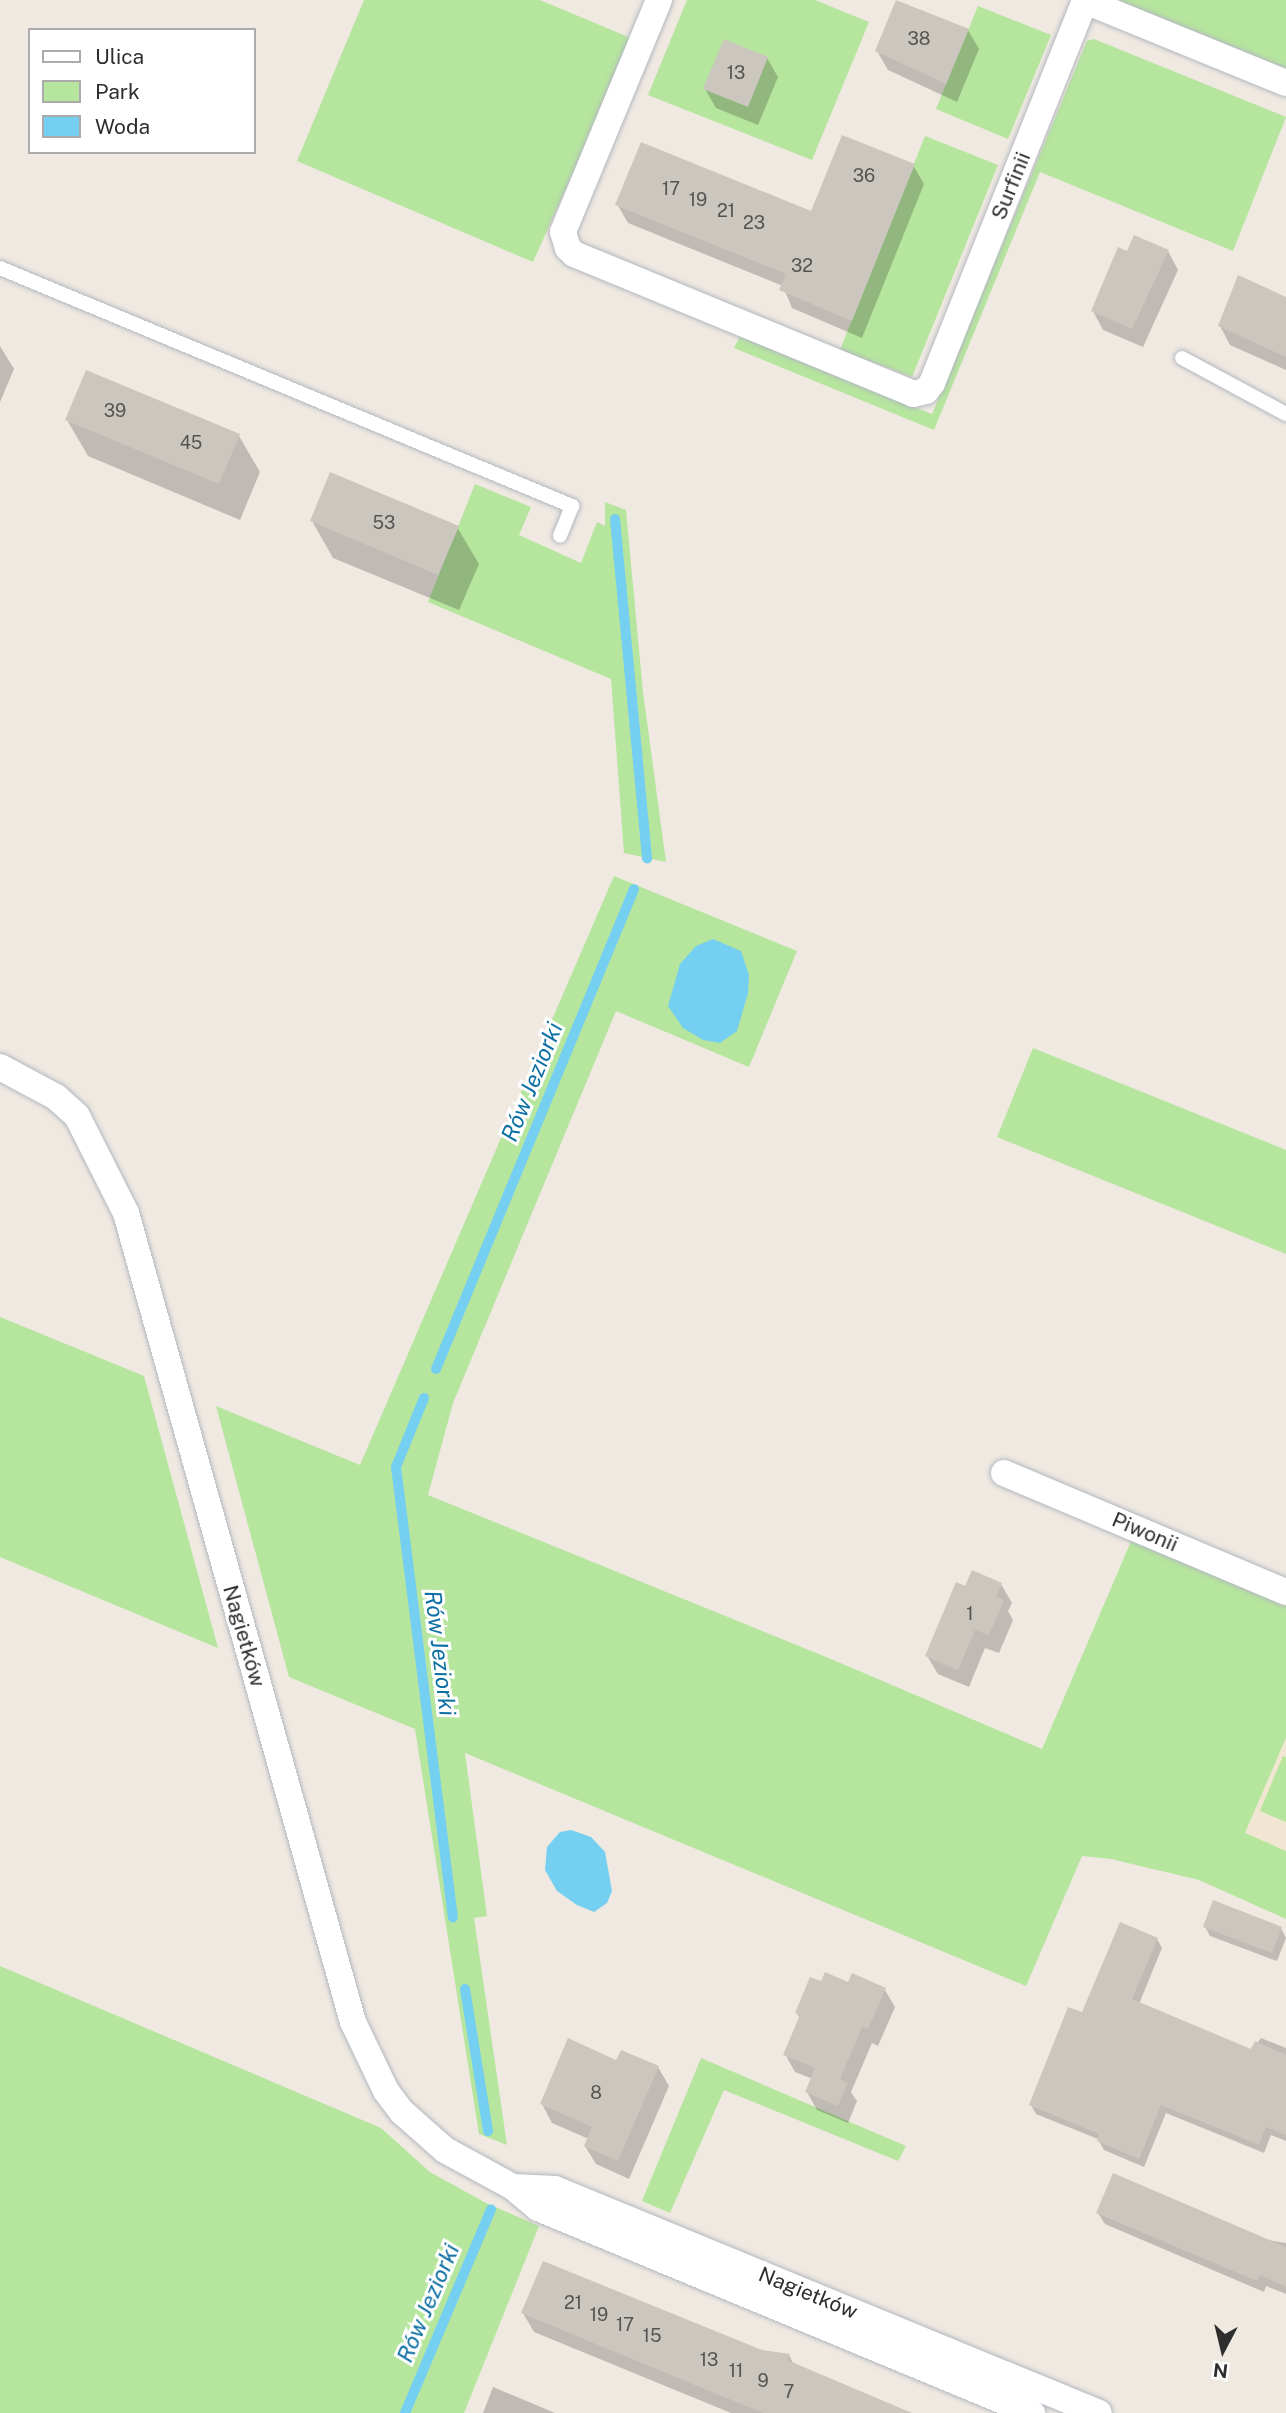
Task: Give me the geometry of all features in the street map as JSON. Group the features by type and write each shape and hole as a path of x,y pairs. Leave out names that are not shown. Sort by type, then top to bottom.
{"street":[{"name":"Surfinii","path":"659,0 563,232 564,240 574,254 913,394 926,391 932,383 1086,1 1286,83"},
{"name":"Nagietków","path":"0,1067 55,1097 77,1116 126,1213 349,2009 370,2063 386,2091 423,2132 475,2169 513,2187 546,2211 1032,2413"},
{"name":"Piwonii","path":"1004,1473 1286,1592"},
{"name":"Nagietków","path":"513,2187 555,2189 1099,2413"}],"lane":[{"path":"0,268 572,506 560,536"},
{"path":"1182,358 1286,414"}],"shaded area":[{"path":"1286,1738 1286,1851 1245,1834"}],"green space":[{"path":"364,0 540,0 633,39 533,262 297,161"},
{"path":"687,0 815,0 869,22 812,160 648,95"},
{"path":"1109,0 1286,0 1286,72"},
{"path":"978,6 1051,35 1008,139 936,109"},
{"path":"1094,39 1286,117 1233,251 1040,172 934,430 734,348 740,336 932,414 1087,41"},
{"path":"925,136 998,165 912,377 840,350"},
{"path":"475,484 531,507 519,535 581,563 597,522 605,526 605,502 626,510 643,692 666,862 624,853 611,679 428,602"},
{"path":"614,876 797,951 749,1067 616,1011 453,1403 428,1495 831,1659 1042,1749 1132,1539 1286,1605 1286,1738 1245,1833 1286,1851 1286,1919 1199,1880 1111,1859 1082,1856 1026,1986 465,1753 487,1916 474,1918 507,2145 479,2134 415,1729 289,1677 216,1406 360,1465"},
{"path":"1033,1048 1286,1150 1286,1254 997,1137"},
{"path":"0,1317 144,1376 218,1648 0,1557"},
{"path":"1283,1756 1286,1757 1286,1822 1260,1811"},
{"path":"0,1966 381,2128 430,2172 486,2203 539,2226 464,2413 0,2413"},
{"path":"701,2058 906,2146 898,2161 724,2090 670,2213 642,2201"}],"water":[{"path":"713,939 741,951 749,975 748,993 737,1031 720,1043 703,1040 683,1028 668,1006 680,964 696,946"},
{"path":"571,1830 591,1837 605,1852 612,1891 607,1903 594,1912 577,1905 557,1891 545,1870 547,1847 560,1832"}],"building":[{"path":"896,0 969,29 946,84 875,51"},
{"path":"724,39 768,57 748,107 703,89"},
{"path":"842,135 915,164 852,321 779,290 786,274 615,205 641,142 811,211"},
{"path":"1134,235 1169,250 1132,329 1091,311 1118,247 1127,251"},
{"path":"1238,275 1286,297 1286,357 1218,326"},
{"path":"86,370 240,434 219,484 65,420"},
{"path":"330,472 459,526 438,575 310,521"},
{"path":"972,1570 1002,1583 996,1597 1004,1600 989,1635 975,1630 958,1670 925,1656 956,1582 965,1586"},
{"path":"1213,1900 1282,1927 1272,1953 1203,1927"},
{"path":"1120,1922 1158,1938 1132,1999 1251,2049 1255,2041 1286,2055 1286,2135 1266,2127 1259,2145 1161,2105 1139,2159 1097,2141 1099,2134 1029,2105 1068,2007 1082,2012"},
{"path":"825,1972 848,1982 852,1973 886,1988 868,2029 862,2027 840,2079 848,2083 838,2106 805,2092 815,2068 783,2055 800,2015 795,2013 810,1977 821,1981"},
{"path":"568,2038 616,2060 621,2050 659,2066 618,2161 584,2146 592,2127 540,2104"},
{"path":"1113,2173 1286,2247 1286,2287 1260,2275 1257,2281 1096,2213"},
{"path":"543,2261 762,2350 790,2354 787,2360 912,2413 764,2413 719,2395 521,2313"}],"waterway":[{"name":"Rów Jeziorki","path":"615,519 647,858"},
{"name":"Rów Jeziorki","path":"436,1369 634,889"},
{"name":"Rów Jeziorki","path":"424,1398 396,1467 453,1917"},
{"name":"Rów Jeziorki","path":"465,1989 488,2131"},
{"name":"Rów Jeziorki","path":"405,2413 491,2209"}]}
